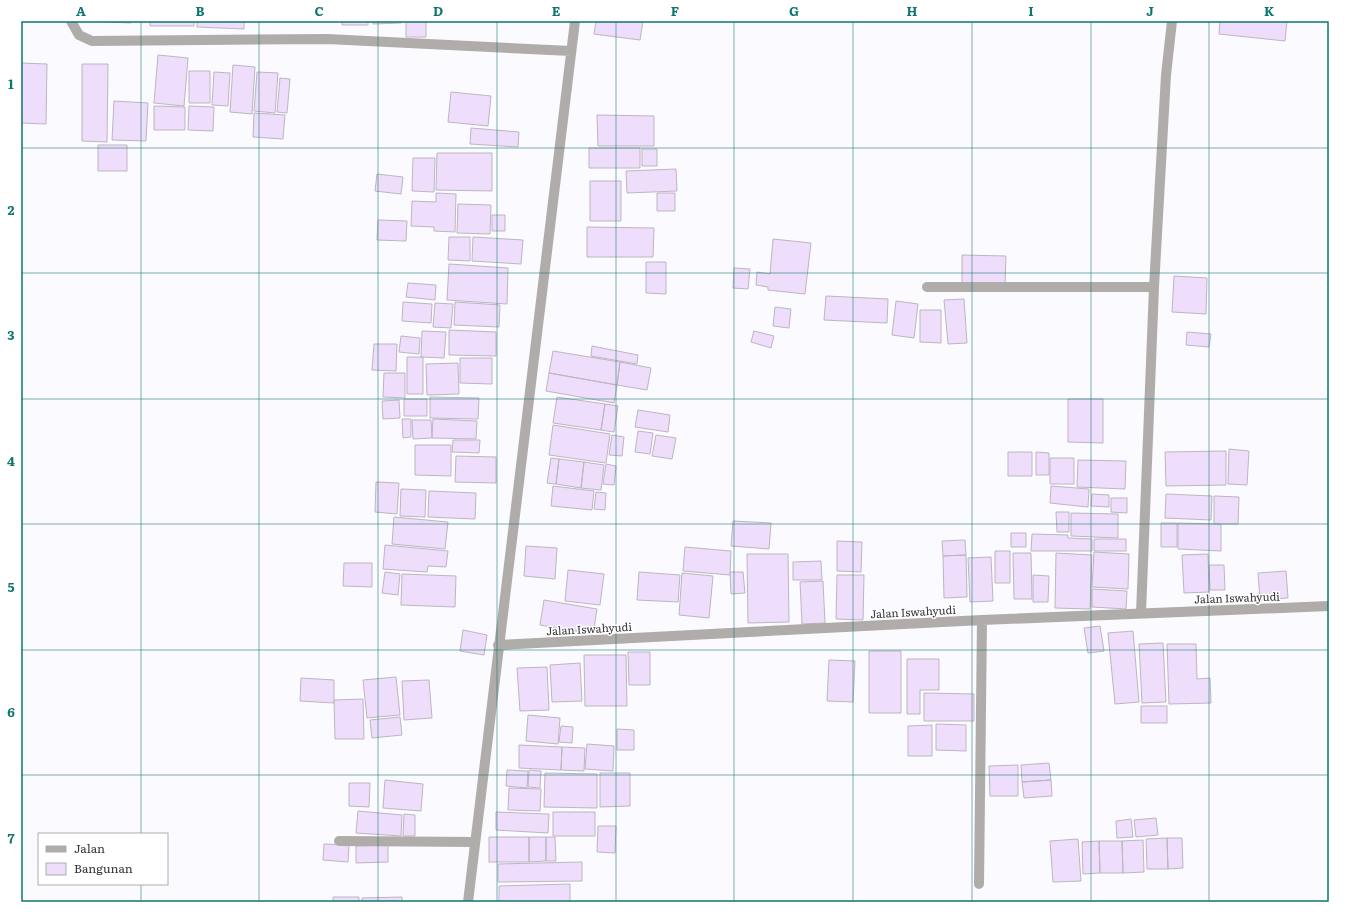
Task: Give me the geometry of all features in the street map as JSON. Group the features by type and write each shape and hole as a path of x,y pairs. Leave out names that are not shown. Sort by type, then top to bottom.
{"street":[{"path":"71,21 79,35 92,41 327,39 571,51"},
{"path":"468,902 498,645 575,21"},
{"path":"1141,613 1154,287 1166,74 1172,21"},
{"path":"927,287 1154,287"},
{"name":"Jalan Iswahyudi","path":"498,645 982,620 1329,606"},
{"path":"979,884 982,620"},
{"path":"339,841 475,842"}],"building":[{"path":"83,21 131,21 131,23"},
{"path":"150,21 194,21 194,26 150,26"},
{"path":"197,21 244,21 244,29 197,27"},
{"path":"342,21 368,21 368,25 342,25"},
{"path":"373,21 401,21 401,23 373,24"},
{"path":"406,21 426,21 426,37 406,37"},
{"path":"596,21 643,21 640,40 594,34"},
{"path":"1220,21 1287,21 1285,41 1219,34"},
{"path":"158,55 188,58 184,106 154,103"},
{"path":"21,63 47,64 46,124 21,123"},
{"path":"82,64 108,64 107,142 82,141"},
{"path":"233,65 255,67 252,114 230,112"},
{"path":"189,71 210,71 210,103 189,103"},
{"path":"214,72 230,73 228,106 212,105"},
{"path":"257,72 278,73 275,113 254,111"},
{"path":"280,78 290,79 287,113 277,112"},
{"path":"451,92 491,96 488,126 448,122"},
{"path":"114,101 148,103 146,141 112,140"},
{"path":"154,106 185,107 185,130 154,130"},
{"path":"189,106 214,107 213,131 188,130"},
{"path":"254,113 285,115 283,139 253,137"},
{"path":"597,115 654,116 654,146 598,146"},
{"path":"471,128 519,132 518,147 470,144"},
{"path":"98,145 127,145 127,171 98,171"},
{"path":"589,148 640,148 640,168 589,168"},
{"path":"642,149 657,149 657,166 642,166"},
{"path":"437,153 492,153 492,191 436,190"},
{"path":"413,158 435,158 434,192 412,191"},
{"path":"676,169 677,191 627,193 626,171"},
{"path":"377,174 403,177 401,194 375,191"},
{"path":"590,181 621,181 621,221 590,221"},
{"path":"436,193 456,194 455,232 434,231 434,227 411,226 412,201 436,202"},
{"path":"657,193 675,193 675,211 657,211"},
{"path":"458,204 491,205 490,234 457,233"},
{"path":"492,215 505,215 505,231 492,231"},
{"path":"378,220 407,221 406,241 377,240"},
{"path":"587,227 654,228 653,257 587,257"},
{"path":"449,237 470,237 470,261 448,260"},
{"path":"473,237 523,240 521,264 472,261"},
{"path":"773,239 811,243 805,294 768,290 768,287 756,285 757,272 770,274"},
{"path":"962,255 1006,256 1005,285 962,284"},
{"path":"646,262 666,262 666,294 646,293"},
{"path":"449,264 508,268 507,304 447,300"},
{"path":"734,268 750,269 748,289 733,288"},
{"path":"1174,276 1207,278 1206,314 1172,312"},
{"path":"408,283 436,285 435,300 406,297"},
{"path":"826,296 888,299 887,323 824,320"},
{"path":"964,299 967,343 948,344 944,300"},
{"path":"896,301 918,304 914,338 892,335"},
{"path":"403,302 432,304 431,323 402,321"},
{"path":"455,302 500,305 499,327 454,325"},
{"path":"435,303 453,304 451,328 433,327"},
{"path":"775,307 791,309 789,328 773,326"},
{"path":"920,310 941,310 941,343 920,342"},
{"path":"449,330 496,332 496,356 449,355"},
{"path":"422,331 446,332 444,358 421,357"},
{"path":"754,331 774,336 771,348 751,342"},
{"path":"1187,332 1211,334 1209,347 1186,345"},
{"path":"401,336 420,338 419,354 399,352"},
{"path":"374,344 397,344 396,371 372,370"},
{"path":"592,346 638,355 637,364 591,356"},
{"path":"553,351 620,362 617,385 549,373"},
{"path":"407,357 423,357 423,394 407,394"},
{"path":"460,358 492,358 492,384 460,383"},
{"path":"620,362 651,368 647,390 617,385"},
{"path":"458,363 459,394 427,395 426,364"},
{"path":"384,373 405,373 405,398 383,397"},
{"path":"549,373 617,385 614,403 546,391"},
{"path":"430,397 479,398 478,419 430,418"},
{"path":"557,397 605,404 601,430 553,423"},
{"path":"404,399 427,399 427,416 404,416"},
{"path":"1068,399 1103,399 1103,443 1068,442"},
{"path":"399,400 400,418 383,419 382,401"},
{"path":"605,404 618,406 614,432 601,430"},
{"path":"638,410 670,415 668,432 635,427"},
{"path":"402,419 411,419 411,437 403,438"},
{"path":"433,419 477,421 476,439 432,438"},
{"path":"412,420 431,420 432,438 413,439"},
{"path":"553,425 610,434 606,463 549,455"},
{"path":"638,431 653,433 650,454 635,452"},
{"path":"612,435 624,437 622,456 609,455"},
{"path":"656,435 676,438 672,459 652,456"},
{"path":"453,440 480,440 479,453 452,452"},
{"path":"415,445 451,445 451,476 415,475"},
{"path":"1229,449 1249,451 1247,485 1228,484"},
{"path":"1226,451 1226,485 1166,486 1165,452"},
{"path":"1008,452 1032,452 1032,476 1008,476"},
{"path":"1036,452 1049,453 1049,475 1036,475"},
{"path":"456,456 496,457 496,483 455,482"},
{"path":"551,458 559,459 556,484 547,483"},
{"path":"1050,458 1074,458 1074,484 1050,484"},
{"path":"559,459 584,462 581,488 556,484"},
{"path":"1078,460 1126,461 1125,489 1077,487"},
{"path":"584,462 604,465 601,490 581,488"},
{"path":"606,464 616,466 614,485 603,484"},
{"path":"376,482 399,483 397,514 375,512"},
{"path":"553,486 594,491 592,510 551,506"},
{"path":"1051,486 1089,489 1088,507 1050,503"},
{"path":"401,489 426,490 425,517 400,516"},
{"path":"429,491 476,493 475,519 428,517"},
{"path":"596,492 606,493 605,510 594,509"},
{"path":"1092,494 1109,495 1109,507 1091,506"},
{"path":"1166,494 1212,496 1211,520 1165,518"},
{"path":"1214,496 1239,497 1238,524 1214,524"},
{"path":"1111,498 1127,498 1127,513 1111,512"},
{"path":"1056,512 1069,512 1069,532 1057,532"},
{"path":"1071,513 1118,514 1118,538 1071,536"},
{"path":"394,517 448,522 445,549 392,544"},
{"path":"733,521 771,523 769,549 731,546"},
{"path":"1161,523 1177,523 1177,547 1161,547"},
{"path":"1178,523 1221,524 1221,551 1178,549"},
{"path":"1011,533 1026,533 1026,547 1011,547"},
{"path":"1032,534 1068,535 1068,538 1092,539 1092,551 1031,551"},
{"path":"1094,539 1126,539 1126,551 1094,551"},
{"path":"965,540 966,555 943,556 942,541"},
{"path":"837,541 862,542 861,572 837,571"},
{"path":"385,545 448,551 446,567 428,566 427,572 383,569"},
{"path":"526,546 557,548 555,579 524,576"},
{"path":"685,547 731,551 730,575 683,571"},
{"path":"995,551 1010,551 1010,583 995,583"},
{"path":"1094,552 1129,554 1128,589 1092,587"},
{"path":"1013,553 1031,553 1032,599 1014,599"},
{"path":"1056,553 1092,555 1090,609 1055,608"},
{"path":"747,554 788,554 789,622 748,623"},
{"path":"1208,554 1209,592 1184,593 1182,555"},
{"path":"966,555 967,597 944,598 943,556"},
{"path":"991,557 993,601 970,602 968,558"},
{"path":"821,561 822,580 793,580 793,562"},
{"path":"344,563 372,563 372,587 343,586"},
{"path":"1209,565 1224,565 1225,590 1210,590"},
{"path":"568,570 604,574 600,605 565,601"},
{"path":"1286,571 1288,598 1260,600 1258,573"},
{"path":"385,572 400,574 398,595 382,593"},
{"path":"639,572 680,575 678,602 637,600"},
{"path":"730,572 743,572 745,593 731,594"},
{"path":"682,573 713,576 709,618 679,615"},
{"path":"402,574 456,576 455,607 401,605"},
{"path":"837,575 864,575 863,620 836,619"},
{"path":"1033,575 1049,576 1048,602 1033,602"},
{"path":"823,581 825,623 802,624 800,582"},
{"path":"1092,589 1127,591 1126,609 1092,607"},
{"path":"544,600 597,609 593,634 540,625"},
{"path":"1100,626 1104,651 1088,653 1084,628"},
{"path":"463,630 487,635 484,655 460,651"},
{"path":"1133,631 1139,702 1115,704 1108,633"},
{"path":"1163,643 1166,702 1142,703 1139,644"},
{"path":"1167,644 1196,644 1197,679 1210,678 1211,703 1169,704"},
{"path":"869,651 901,651 901,713 869,713"},
{"path":"628,652 650,652 650,685 629,685"},
{"path":"584,655 626,655 627,706 585,706"},
{"path":"907,659 939,659 939,690 920,690 920,714 907,714"},
{"path":"829,660 855,661 853,702 827,701"},
{"path":"580,663 582,701 552,702 550,665"},
{"path":"547,667 549,710 520,711 517,668"},
{"path":"396,677 400,715 367,718 363,680"},
{"path":"301,678 334,680 334,703 300,701"},
{"path":"429,680 432,718 404,720 402,681"},
{"path":"924,693 974,694 974,721 924,721"},
{"path":"363,699 364,739 335,739 334,700"},
{"path":"1141,706 1167,706 1167,723 1141,723"},
{"path":"528,715 560,718 558,744 526,741"},
{"path":"400,717 402,735 372,738 370,720"},
{"path":"936,724 966,725 966,751 936,750"},
{"path":"932,725 932,756 908,756 908,726"},
{"path":"561,726 573,727 572,743 559,742"},
{"path":"617,729 634,730 634,750 617,750"},
{"path":"587,744 614,746 613,771 585,769"},
{"path":"519,745 562,747 561,770 519,768"},
{"path":"562,747 585,748 584,771 561,770"},
{"path":"1049,763 1051,780 1022,782 1021,765"},
{"path":"1018,765 1018,796 990,796 989,766"},
{"path":"507,770 528,771 527,788 506,786"},
{"path":"529,770 541,771 540,788 528,787"},
{"path":"545,773 597,774 597,808 544,807"},
{"path":"600,773 630,773 630,806 600,807"},
{"path":"385,780 423,784 421,811 383,808"},
{"path":"1051,780 1052,796 1024,798 1022,782"},
{"path":"349,783 370,783 369,807 349,806"},
{"path":"509,788 541,789 540,811 508,810"},
{"path":"358,811 402,815 401,836 356,833"},
{"path":"496,812 549,814 548,833 496,830"},
{"path":"553,812 595,812 595,836 553,836"},
{"path":"404,814 415,815 415,836 403,836"},
{"path":"1156,818 1158,835 1136,837 1134,820"},
{"path":"1131,819 1133,837 1117,838 1116,821"},
{"path":"598,826 616,826 615,853 597,852"},
{"path":"489,837 529,837 529,862 489,862"},
{"path":"529,837 546,837 546,861 529,862"},
{"path":"546,837 555,837 556,861 546,861"},
{"path":"1167,838 1182,838 1183,868 1168,869"},
{"path":"1167,838 1168,869 1147,869 1146,839"},
{"path":"1078,839 1081,881 1053,882 1050,841"},
{"path":"1143,840 1144,872 1123,873 1122,841"},
{"path":"1099,841 1100,873 1083,874 1082,842"},
{"path":"1099,841 1122,841 1123,873 1100,873"},
{"path":"324,844 349,845 348,862 323,860"},
{"path":"388,845 388,862 356,863 356,846"},
{"path":"582,862 582,881 498,882 498,864"},
{"path":"570,884 570,902 499,902 499,886"},
{"path":"333,897 359,897 359,902 333,902"},
{"path":"402,897 402,902 362,902 362,898"}]}
